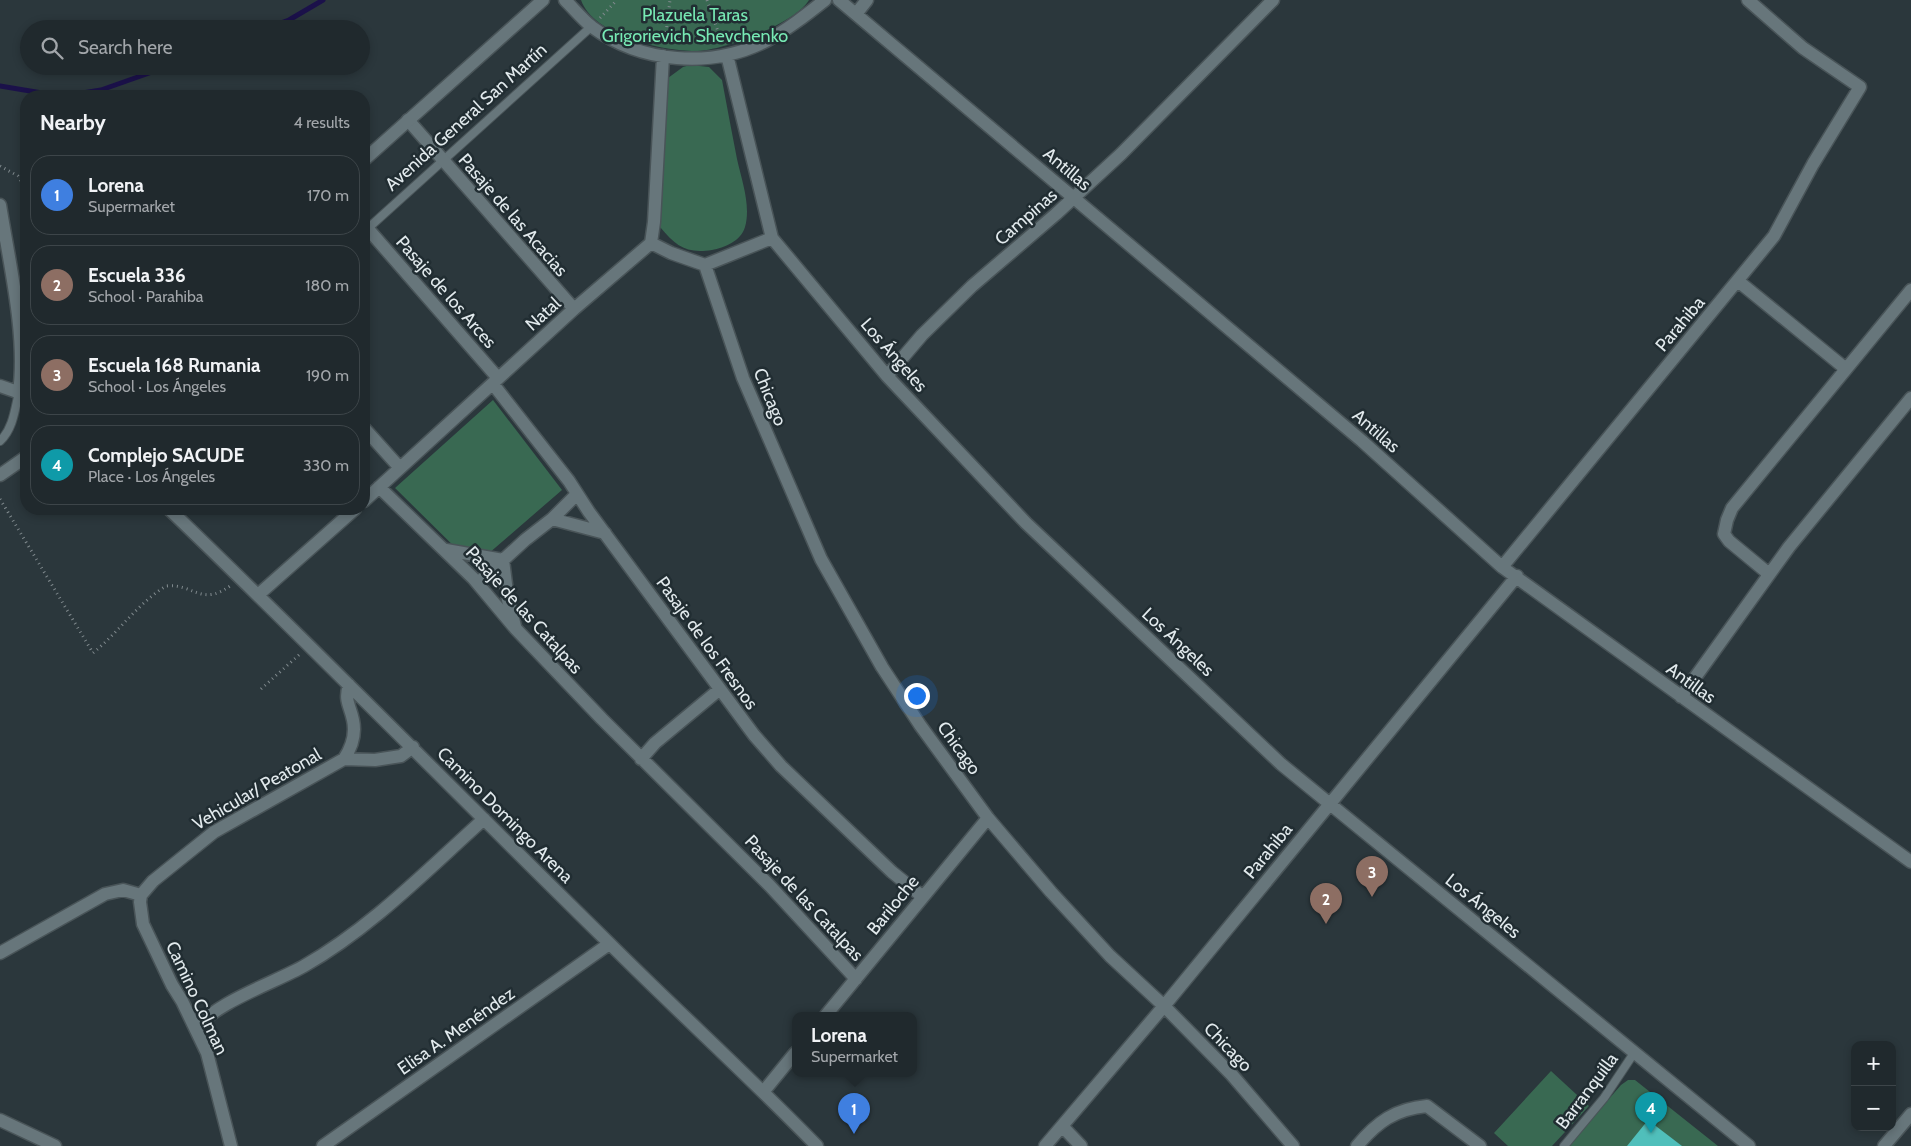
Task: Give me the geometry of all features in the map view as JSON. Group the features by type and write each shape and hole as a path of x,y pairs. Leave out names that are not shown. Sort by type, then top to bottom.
{"street":[{"name":"Avenida General San Martín","path":"370,155 543,0"},
{"path":"565,0 592,26 630,47 663,56 698,59 746,50 776,35 825,0"},
{"name":"Antillas","path":"839,0 1362,441 1502,566 1680,697 1911,862"},
{"path":"856,14 867,0"},
{"name":"Campinas","path":"887,376 922,336 972,286 1074,198 1121,154 1273,0"},
{"name":"Parahiba","path":"1502,566 1774,236 1813,164 1860,88 1803,48 1748,0"},
{"name":"Los Ángeles","path":"727,55 772,238 887,376 1026,523 1281,764 1749,1146"},
{"path":"663,56 654,222 651,242 671,253 705,265 772,238"},
{"name":"Pasaje de las Acacias","path":"408,120 574,309"},
{"path":"0,205 18,323 20,353"},
{"name":"Pasaje de los Arces","path":"370,235 495,381"},
{"name":"Natal","path":"370,496 574,309 651,242"},
{"name":"Chicago","path":"705,265 743,378 821,559 882,667 920,725 988,818 1052,892 1110,956 1164,1006 1232,1075 1293,1146"},
{"path":"1738,281 1846,369"},
{"path":"1769,574 1729,541 1724,534 1732,508 1911,290"},
{"name":"Pasaje de los Fresnos","path":"495,381 754,735 781,766 892,872 923,897"},
{"path":"0,386 20,393"},
{"path":"1680,697 1789,546 1911,398"},
{"path":"370,435 400,468"},
{"path":"0,475 20,461"},
{"name":"Pasaje de las Catalpas","path":"379,488 446,550 478,583 515,628 641,758 751,867 856,979"},
{"path":"478,583 525,540 552,519 577,494"},
{"name":"Camino Domingo Arena","path":"175,515 413,747 609,944 764,1091 817,1146"},
{"path":"258,595 348,515"},
{"path":"552,519 605,533"},
{"path":"446,550 503,560"},
{"path":"503,560 508,600 515,628"},
{"name":"Parahiba","path":"1045,1146 1164,1006 1517,576"},
{"path":"344,759 352,747 354,728 354,721 346,697 349,685"},
{"path":"641,758 661,738 720,689"},
{"name":"Vehicular/ Peatonal","path":"141,895 153,880 214,832 344,759 374,760 401,756 413,747"},
{"name":"Bariloche","path":"828,1012 988,818"},
{"path":"196,1030 201,1022 220,1008 302,967 329,951 391,902 484,819"},
{"path":"0,953 82,905 105,894 123,890 141,895"},
{"name":"Camino Colman","path":"141,895 143,924 207,1053 231,1146"},
{"name":"Elisa A. Menéndez","path":"323,1146 609,944"},
{"path":"764,1091 792,1057"},
{"path":"1357,1146 1371,1130 1389,1117 1408,1107 1427,1106 1480,1146"},
{"path":"1884,1146 1911,1114"},
{"path":"0,1120 55,1146"},
{"path":"1062,1126 1081,1146"}],"lane":[{"name":"Avenida General San Martín","path":"370,227 444,162 592,26"},
{"path":"0,441 13,420 20,400"},
{"name":"Barranquilla","path":"1564,1146 1604,1098 1634,1053"}],"path":[{"path":"592,26 617,0"},
{"path":"663,56 670,0"},
{"path":"707,0 727,55"},
{"path":"0,166 18,176 20,179"},
{"path":"0,499 93,653 114,636 138,608 166,586 181,588 202,595 214,595 221,593 239,576"},
{"path":"261,689 309,645"}],"green space":[{"name":"Plazuela Taras Grigorievich Shevchenko","path":"581,0 809,0 801,9 774,27 739,41 707,50 695,51 665,48 630,39 614,32 599,23 588,12"},
{"path":"690,65 709,67 722,80 747,211 745,227 736,240 727,246 703,251 682,247 660,227 668,78 683,67"},
{"path":"493,400 562,490 474,566 395,488"},
{"path":"1551,1071 1589,1106 1552,1146 1508,1146 1494,1133"},
{"path":"1628,1080 1635,1080 1718,1146 1568,1146 1621,1085"}],"building":[{"path":"1648,1120 1682,1146 1627,1146"}],"waterway":[{"path":"289,20 323,0"},
{"path":"101,90 144,75"},
{"path":"0,86 24,90"}],"place":[{"name":"Escuela 168 Rumania","path":"1372,897"},
{"name":"Escuela 336","path":"1326,924"},
{"name":"Complejo SACUDE","path":"1651,1133"},
{"name":"Lorena","path":"854,1134"}]}
